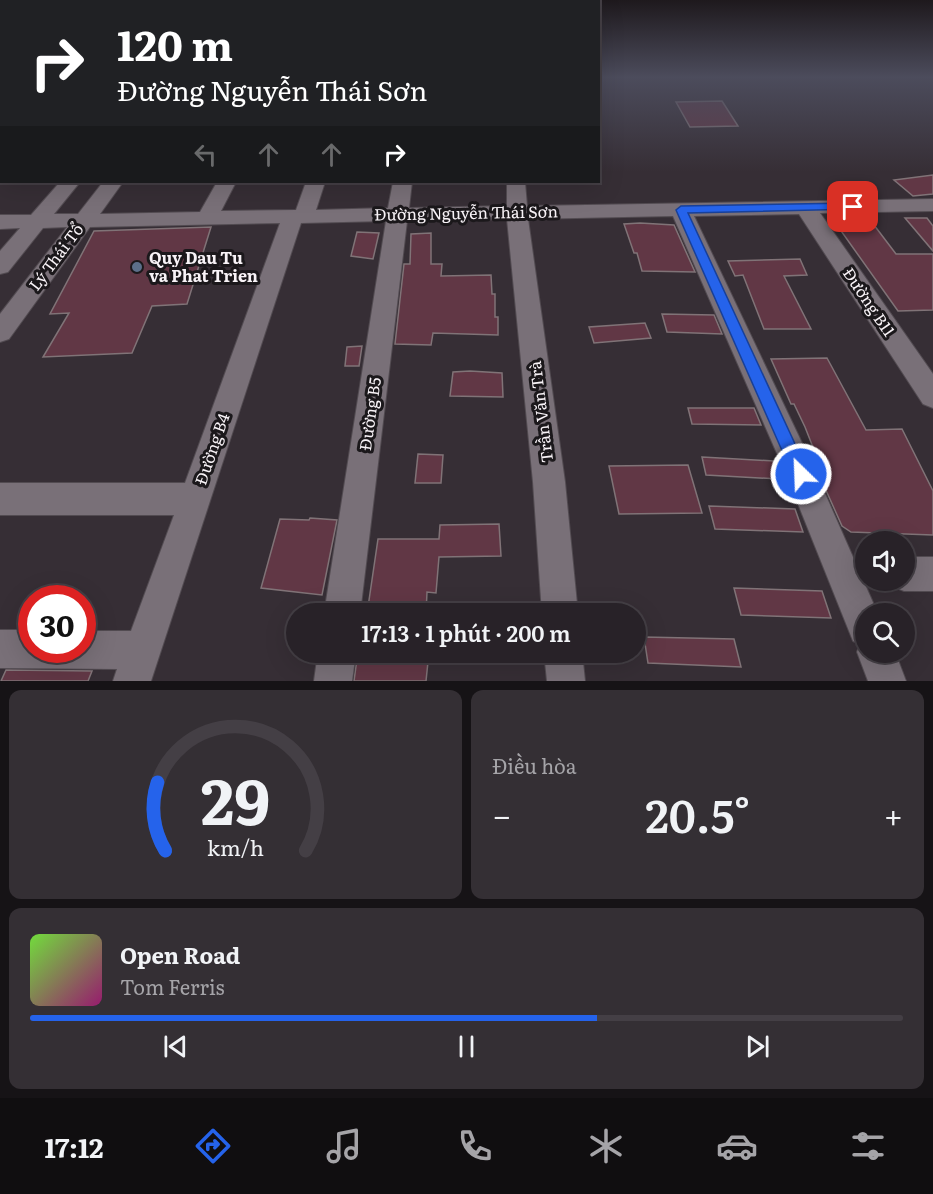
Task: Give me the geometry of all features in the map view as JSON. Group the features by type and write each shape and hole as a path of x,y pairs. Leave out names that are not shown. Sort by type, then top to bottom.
{"street":[{"path":"0,266 69,183"},
{"name":"Lý Thái Tổ","path":"0,332 112,183"},
{"path":"207,218 225,183"},
{"name":"Đường B4","path":"137,665 298,217 315,183"},
{"name":"Đường B5","path":"344,603 402,183"},
{"name":"Trần Văn Trà","path":"516,183 517,212 549,482 559,603"},
{"name":"Đường Nguyễn Thái Sơn","path":"0,222 805,207 930,208"},
{"name":"Đường B11","path":"805,207 933,396"},
{"path":"681,210 801,474 854,574 860,603"},
{"path":"0,499 195,499"},
{"path":"915,574 933,574"},
{"path":"0,649 18,650"},
{"path":"96,659 137,665"},
{"path":"333,681 335,663"},
{"path":"565,663 566,681"},
{"path":"880,663 887,681"}],"building":[{"path":"680,109 727,109 738,126 690,127"},
{"path":"933,175 933,194 913,196 894,180"},
{"path":"905,218 927,218 933,226 933,251"},
{"path":"844,221 871,221 896,254 933,254 933,310 898,311 839,228"},
{"path":"624,224 674,225 695,272 642,271"},
{"name":"Quy Dau Tu va Phat Trien","path":"211,227 187,304 152,306 132,353 43,357 69,313 50,314 94,231"},
{"path":"357,232 379,233 373,259 351,256"},
{"path":"431,233 431,264 442,264 441,276 491,275 492,294 495,294 495,317 498,317 498,335 433,333 431,345 395,344 404,264 410,264 411,234"},
{"path":"800,259 807,275 784,276 811,329 764,329 743,275 735,276 728,261"},
{"path":"662,314 714,315 722,334 667,332"},
{"path":"645,323 651,338 594,343 589,327"},
{"path":"362,346 359,366 345,366 347,347"},
{"path":"827,358 866,430 902,429 933,491 933,535 915,534 915,531 851,532 842,526 812,459 818,460 805,427 794,404 791,404 771,359"},
{"path":"453,372 502,373 503,397 450,396"},
{"path":"688,408 754,408 761,425 692,424"},
{"path":"418,454 443,455 441,483 415,483"},
{"path":"702,457 774,461 779,479 706,475"},
{"path":"688,465 702,513 619,514 609,466"},
{"path":"709,506 795,509 803,532 715,529"},
{"path":"310,518 337,520 322,595 261,588 280,519 309,520"},
{"path":"499,524 501,556 439,557 436,593 427,592 426,603 369,603 378,539 439,539 440,525"},
{"path":"734,588 822,591 831,618 741,615"},
{"path":"646,637 734,639 741,667 648,663"},
{"path":"356,663 428,663 426,681 354,681"},
{"path":"6,670 92,671 88,681 1,681"}],"place":[{"name":"Quy Dau Tu va Phat Trien","path":"137,267"}],"route":[{"path":"801,474 681,210 853,207"}]}
